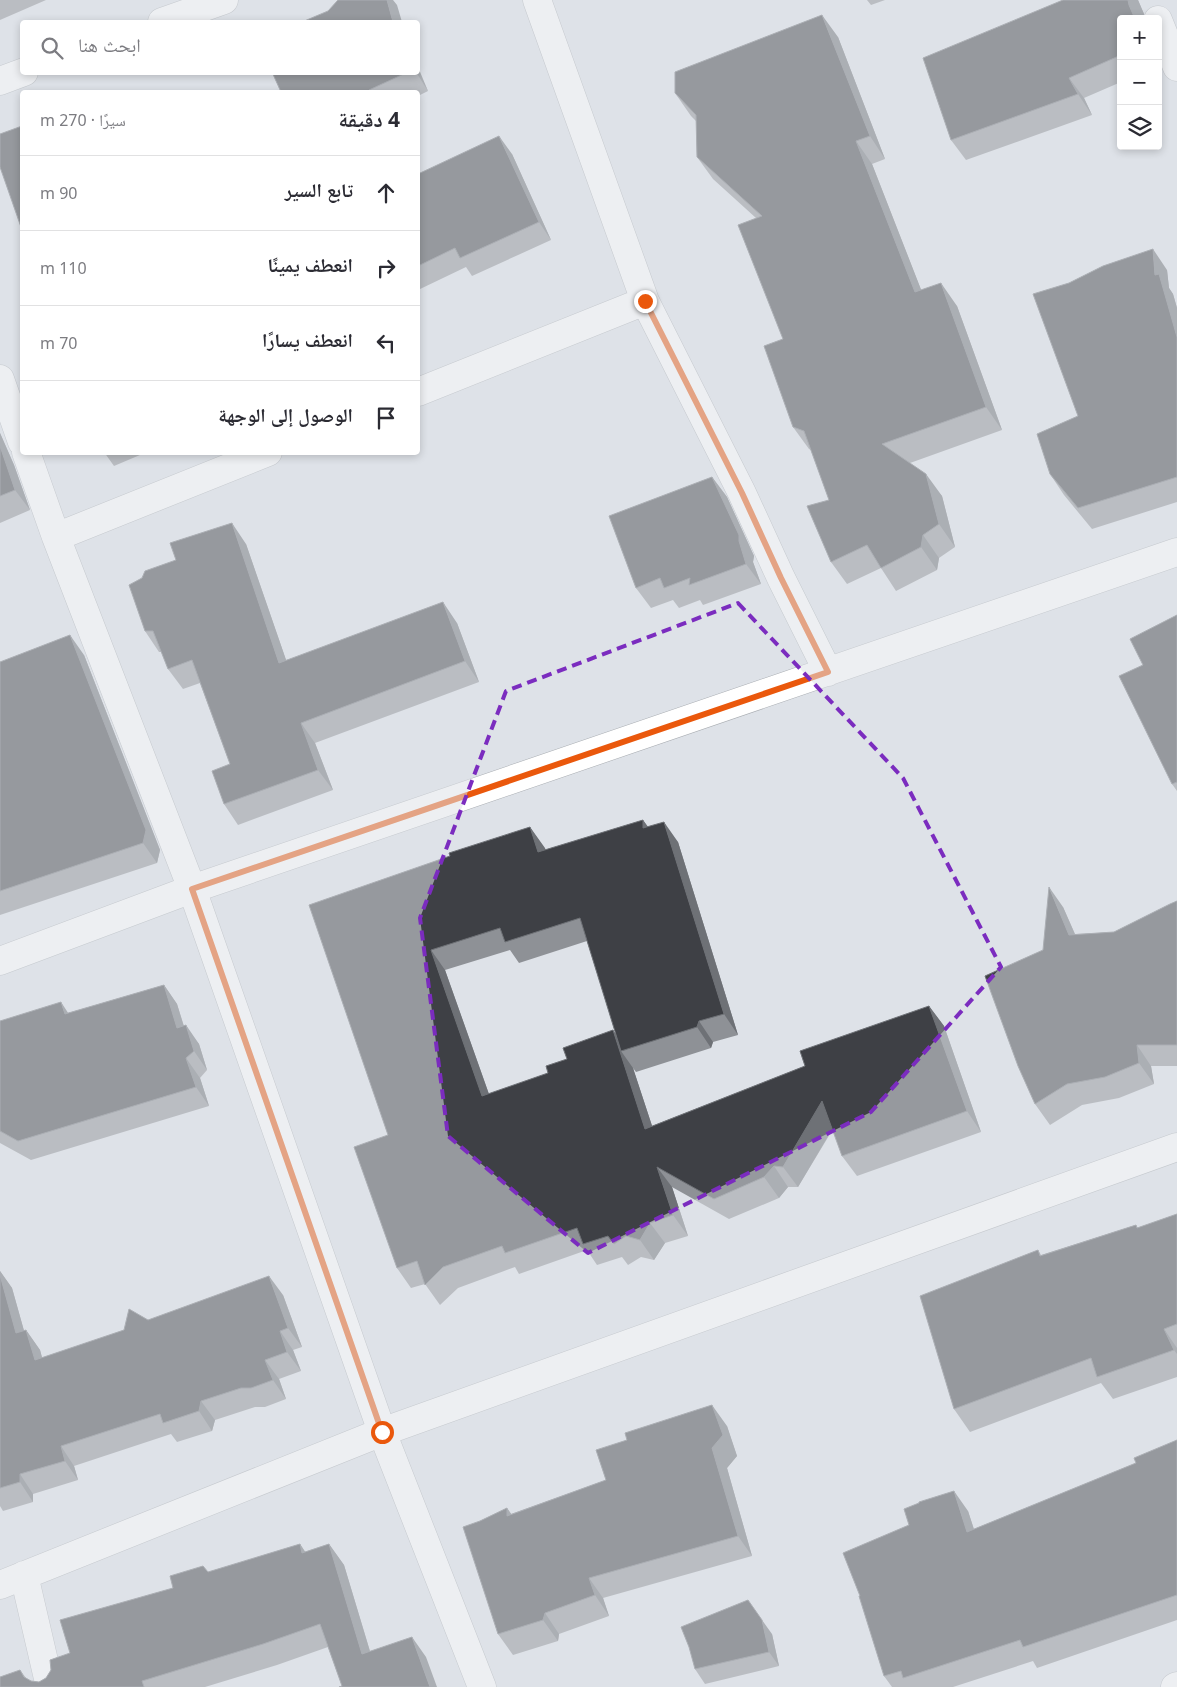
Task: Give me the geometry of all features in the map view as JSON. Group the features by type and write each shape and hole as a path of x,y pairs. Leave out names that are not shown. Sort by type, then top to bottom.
{"street":[{"path":"168,20 224,0"},
{"path":"537,0 645,301 742,493 781,578 828,672"},
{"path":"1150,0 1156,15"},
{"path":"1162,29 1177,67"},
{"path":"0,81 20,74"},
{"path":"420,391 645,301"},
{"path":"0,379 20,436"},
{"path":"27,455 56,537 192,889 382,1432 482,1687"},
{"path":"56,537 261,455"},
{"path":"0,961 192,889 1177,552"},
{"path":"50,1687 12,1580 382,1432 1177,1147"}],"highlighted area":[{"path":"738,603 903,778 1001,967 871,1112 588,1253 448,1136 420,918 506,691"}],"building":[{"path":"338,0 387,0 392,20 307,20 328,11"},
{"path":"1063,0 1128,0 1133,15 1117,15 1117,57 1069,78 1078,94 951,140 923,58"},
{"path":"822,15 870,136 856,141 915,292 941,283 986,407 882,444 926,474 939,524 923,535 921,547 881,568 867,545 831,562 807,506 829,500 804,431 793,427 764,346 783,339 738,225 762,216 697,157 696,115 675,93 675,72"},
{"path":"273,75 402,75 369,90 280,90"},
{"path":"20,127 20,224 0,167 0,134"},
{"path":"499,136 539,222 460,258 455,248 420,265 420,173"},
{"path":"1153,249 1155,275 1159,274 1177,337 1177,477 1078,508 1050,474 1037,434 1078,416 1033,294 1069,283 1103,266"},
{"path":"0,446 15,490 0,496"},
{"path":"712,477 739,535 746,564 689,585 690,578 664,588 660,578 636,588 609,516"},
{"path":"232,523 279,663 443,602 465,661 301,723 318,770 224,804 212,771 230,764 192,660 168,669 153,631 145,631 129,585 142,578 145,571 176,560 170,543"},
{"path":"1177,615 1177,782 1172,784 1119,676 1143,665 1130,639"},
{"path":"70,635 146,830 143,843 0,891 0,662"},
{"path":"643,820 643,828 664,822 724,1014 699,1021 697,1027 621,1051 580,918 505,942 500,928 431,950 482,1096 548,1073 546,1066 567,1059 563,1048 613,1030 645,1129 805,1066 800,1051 929,1006 967,1111 842,1156 822,1101 783,1167 774,1166 764,1177 714,1199 657,1167 673,1215 650,1223 640,1240 626,1236 614,1244 608,1236 583,1244 577,1228 505,1253 502,1246 443,1267 425,1285 417,1261 397,1268 354,1147 388,1135 309,905 450,856 449,853 530,827 538,852"},
{"path":"1049,887 1069,935 1114,932 1177,901 1177,1045 1137,1045 1139,1063 1105,1077 1067,1084 1035,1104 1018,1066 985,976 1043,950"},
{"path":"164,985 177,1028 186,1025 194,1051 186,1058 196,1087 18,1141 0,1131 0,1021 61,1002 65,1014"},
{"path":"1177,1214 1177,1324 1164,1329 1174,1350 1097,1377 1091,1358 954,1409 920,1296 1038,1250 1040,1256 1136,1225 1137,1228"},
{"path":"0,1275 16,1333 26,1330 35,1360 124,1330 129,1309 148,1320 269,1276 288,1328 280,1331 287,1352 265,1360 273,1380 251,1388 241,1388 201,1401 199,1411 163,1423 160,1414 61,1446 65,1461 20,1474 20,1482 0,1488"},
{"path":"712,1405 723,1435 712,1448 738,1536 589,1578 595,1595 545,1613 543,1620 498,1634 463,1527 507,1508 507,1516 606,1480 596,1450 627,1440 625,1433"},
{"path":"1177,1440 1177,1595 1023,1647 1020,1640 903,1678 901,1671 884,1676 860,1596 843,1553 909,1525 904,1509 919,1502 954,1491 967,1532 1136,1463 1134,1458"},
{"path":"300,1544 302,1553 329,1544 362,1654 412,1637 430,1687 339,1687 342,1686 320,1624 263,1644 142,1681 144,1687 0,1687 0,1677 20,1670 24,1677 31,1681 39,1682 46,1678 51,1670 50,1660 70,1653 60,1620 173,1588 170,1576 203,1566 208,1572"},
{"path":"748,1600 762,1620 769,1652 695,1669 681,1627"}],"route":[{"path":"382,1432 192,889 828,672 781,578 742,493 645,301"}]}
